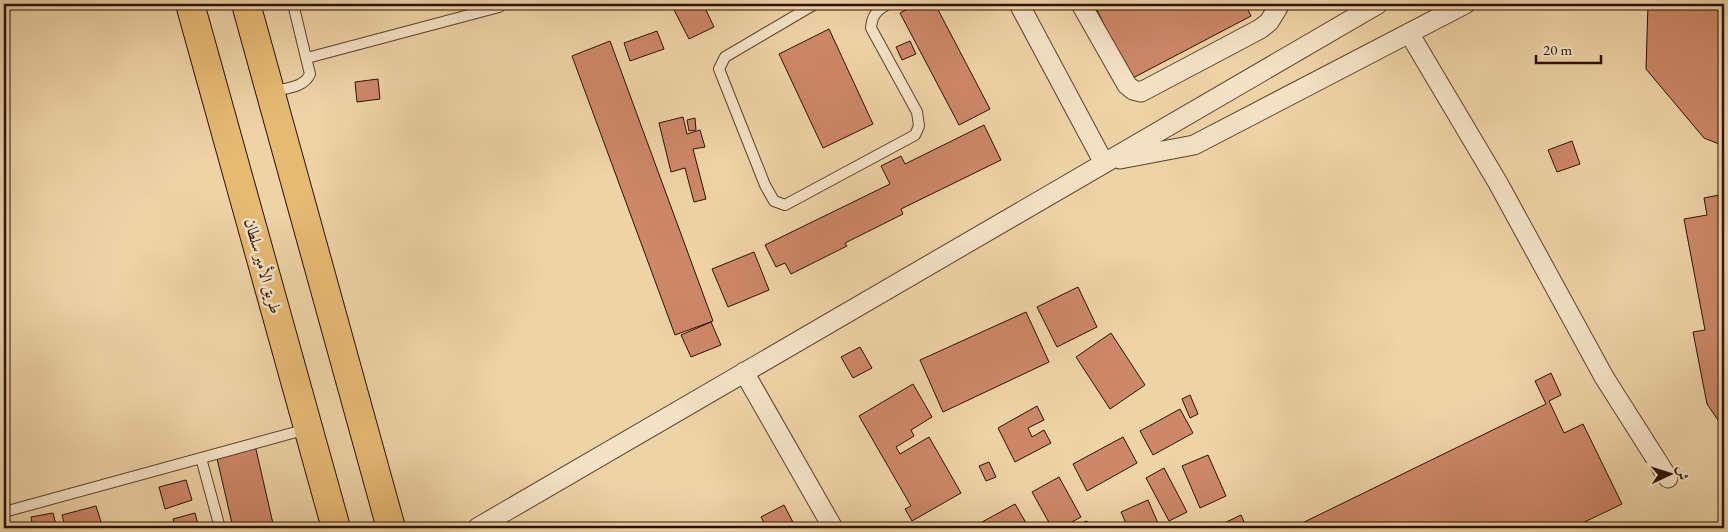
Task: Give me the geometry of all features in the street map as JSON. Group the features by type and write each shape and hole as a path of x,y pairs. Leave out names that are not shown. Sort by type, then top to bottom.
{"main road":[{"name":"طريق الأمير سلطان","path":"190,4 336,528"},
{"path":"246,4 390,528"}],"street":[{"path":"1019,4 1104,163"},
{"path":"1081,4 1127,85 1133,90 1142,92 1260,29 1269,22 1277,5"},
{"path":"478,528 1378,4"},
{"path":"1104,163 1194,145 1465,4"},
{"path":"1409,33 1498,183 1604,377 1668,478"},
{"path":"744,372 833,528"}],"lane":[{"path":"307,58 499,7 503,4"},
{"path":"815,4 725,57 719,69 765,185 774,201 786,205 915,135 919,126 918,112 871,28 872,18 877,6 888,4"},
{"path":"270,92 301,85 310,74 297,5"},
{"path":"4,512 308,429"},
{"path":"201,458 220,528"}],"building":[{"path":"671,4 718,4 706,10 714,27 689,39"},
{"path":"917,4 935,4 990,109 959,125 900,13"},
{"path":"1094,4 1245,4 1251,16 1131,79"},
{"path":"1648,4 1724,4 1724,146 1704,138 1646,69"},
{"path":"829,29 873,124 823,148 779,54"},
{"path":"657,31 664,49 630,61 624,43"},
{"path":"610,41 713,321 675,335 572,56"},
{"path":"910,41 916,54 902,60 896,47"},
{"path":"378,79 380,99 357,102 355,82"},
{"path":"683,117 687,134 700,130 705,147 693,149 706,199 694,202 685,168 671,172 659,123"},
{"path":"695,118 696,130 689,131 687,120"},
{"path":"984,125 1001,160 901,209 903,214 845,243 847,246 791,274 785,263 776,267 765,245 890,184 881,166 901,156 905,164"},
{"path":"1572,141 1580,164 1557,172 1548,150"},
{"path":"1724,194 1724,429 1707,404 1693,332 1705,330 1684,219 1707,215 1704,198"},
{"path":"754,252 769,290 728,307 712,269"},
{"path":"1078,287 1097,327 1057,347 1037,307"},
{"path":"1026,312 1049,362 943,412 920,360"},
{"path":"711,322 721,345 691,357 681,335"},
{"path":"1111,333 1145,385 1110,409 1076,357"},
{"path":"860,347 872,368 853,378 841,357"},
{"path":"1551,373 1561,395 1549,401 1564,433 1583,424 1622,504 1572,528 1292,528 1546,404 1535,381"},
{"path":"913,384 932,417 911,430 914,436 896,447 900,454 929,437 961,493 912,521 905,509 911,506 859,416"},
{"path":"1190,395 1198,414 1190,418 1182,399"},
{"path":"1037,406 1044,420 1028,428 1032,437 1044,430 1051,443 1015,462 998,428"},
{"path":"1180,409 1193,433 1153,455 1140,431"},
{"path":"1123,437 1137,463 1087,491 1073,464"},
{"path":"255,445 274,528 233,528 216,454"},
{"path":"1208,455 1226,496 1200,508 1182,466"},
{"path":"989,462 996,477 986,481 979,466"},
{"path":"1164,468 1187,512 1169,521 1146,478"},
{"path":"1059,477 1081,517 1061,528 1052,528 1032,492"},
{"path":"186,480 192,500 165,509 159,487"},
{"path":"1148,500 1160,528 1128,528 1121,512"},
{"path":"1015,504 1029,528 971,528"},
{"path":"784,505 796,528 767,528 761,517"},
{"path":"96,506 102,525 91,528 59,528 65,527 62,515"},
{"path":"53,513 56,525 33,528 31,517"},
{"path":"195,513 199,528 175,528 173,519"},
{"path":"1241,515 1247,528 1214,528"},
{"path":"1087,521 1090,528 1068,528"}]}
